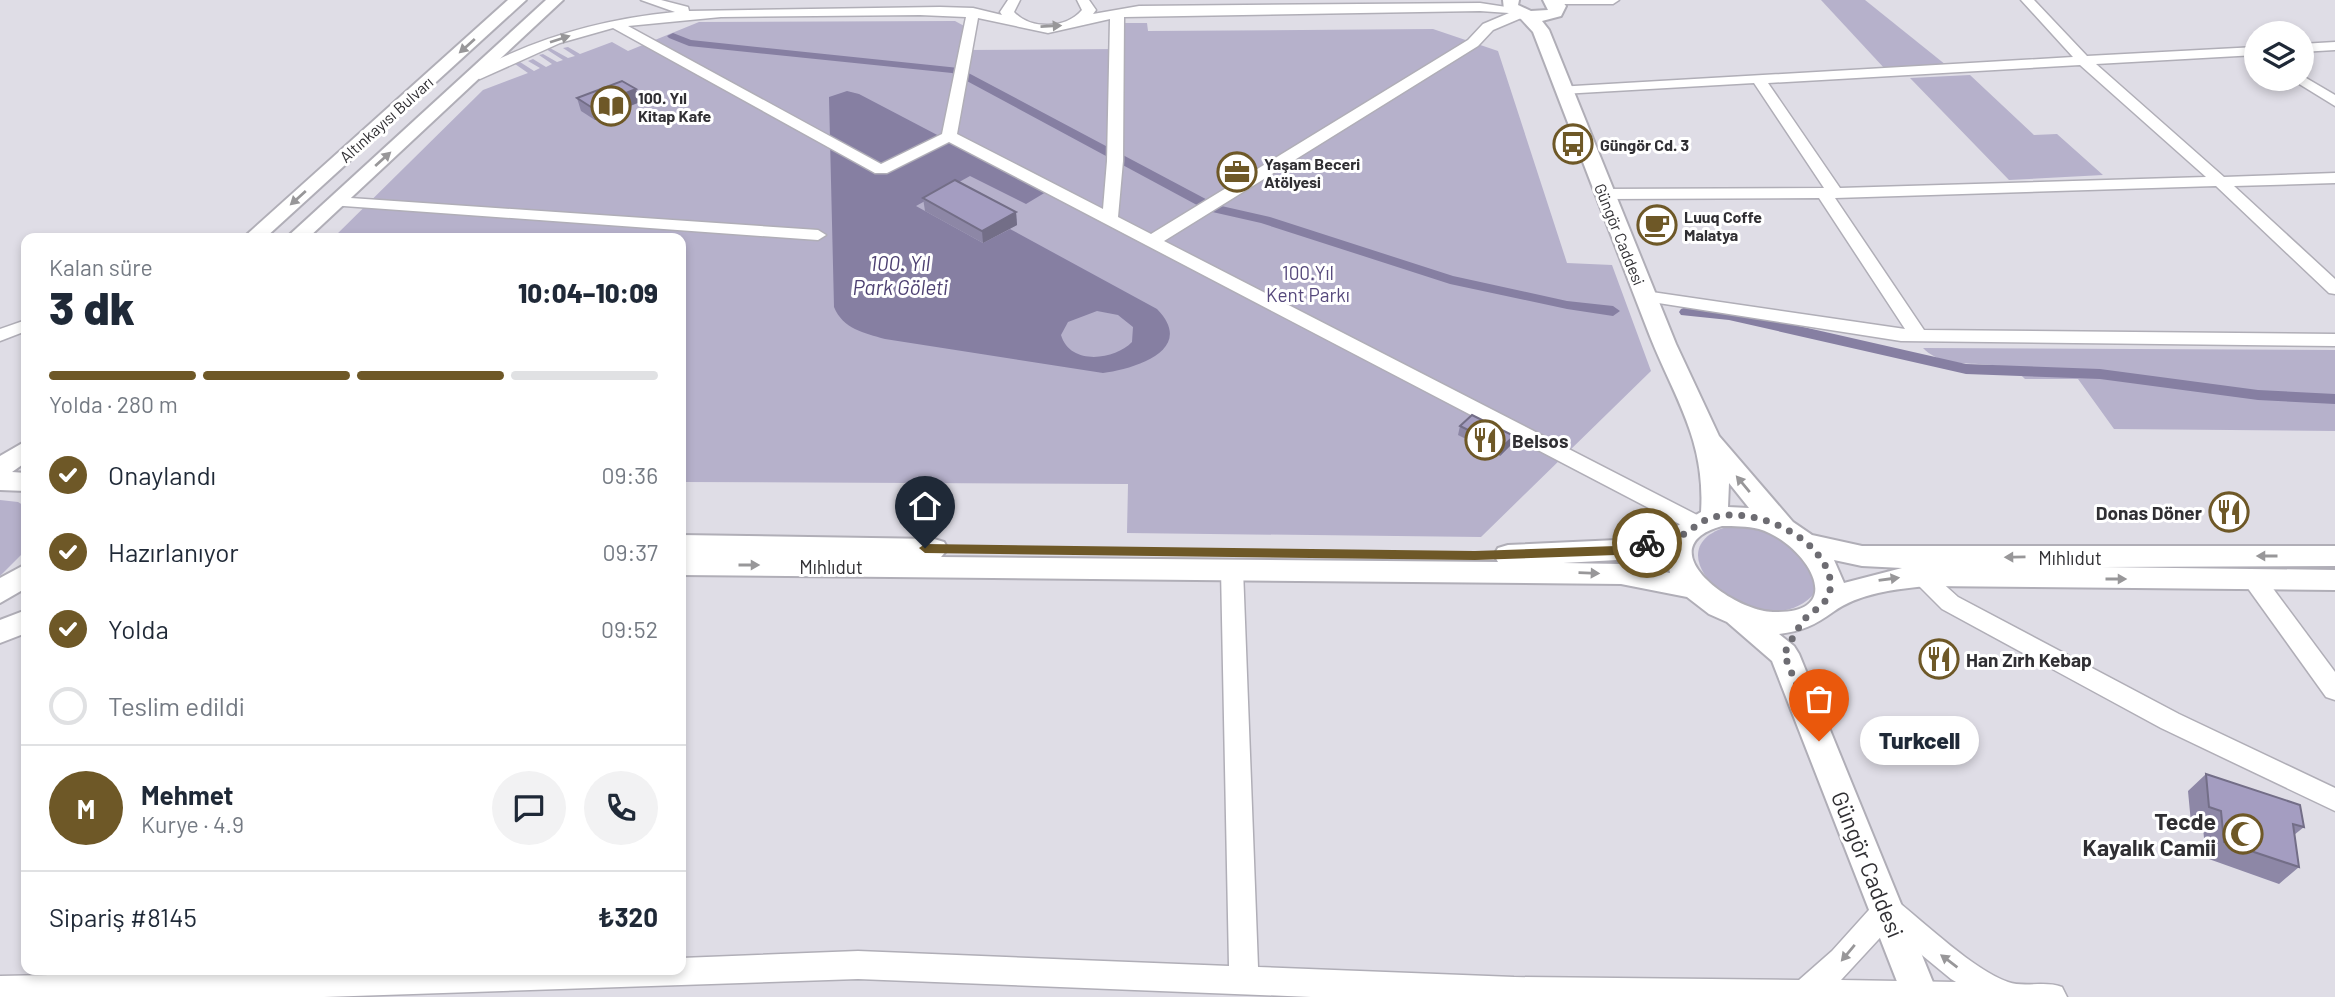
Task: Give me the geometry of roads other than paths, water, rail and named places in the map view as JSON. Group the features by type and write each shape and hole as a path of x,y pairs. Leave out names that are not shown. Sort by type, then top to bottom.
{"main road":[{"name":"Altınkayısı Bulvarı","path":"259,233 518,0"},
{"name":"Altınkayısı Bulvarı","path":"302,233 555,0"},
{"name":"Güngör Caddesi","path":"1536,10 1562,90 1645,296 1706,435"},
{"path":"1706,435 1716,480 1698,525 1678,551 1681,569 1694,588 1713,604 1738,616 1765,623 1791,623 1815,610"},
{"path":"1706,435 1754,497 1822,560 1830,578 1815,610 1784,654 1738,616"},
{"path":"0,468 21,453"},
{"path":"0,481 21,482"},
{"path":"1698,525 1750,517 1796,536"},
{"name":"Mıhlıdut","path":"686,545 1475,556 1616,551 1698,525"},
{"name":"Mıhlıdut","path":"1796,536 1862,556 1909,558 2335,556"},
{"name":"Mıhlıdut","path":"686,565 1609,574 1652,578 1694,588"},
{"name":"Mıhlıdut","path":"1815,610 1858,586 1886,578 1920,576 2335,580"},
{"path":"0,593 21,578"},
{"path":"0,593 21,586"},
{"path":"0,632 21,623"},
{"name":"Güngör Caddesi","path":"1784,654 1921,995"}],"street":[{"path":"647,0 706,13"},
{"path":"969,12 1014,0"},
{"path":"1014,0 1007,12 1018,23"},
{"path":"1085,0 1139,10"},
{"path":"1079,20 1089,10 1085,0"},
{"path":"1152,241 1473,43 1488,27 1536,10 1613,0"},
{"path":"2027,0 2084,61 2220,181 2335,289"},
{"path":"475,76 546,43 615,24 706,13 969,12 1044,28 1117,12 1139,10 1480,7 1536,10"},
{"path":"949,136 962,75 969,12"},
{"path":"1110,219 1115,156 1117,12"},
{"path":"615,24 881,170 949,136"},
{"path":"2314,47 2335,46"},
{"path":"1562,90 2244,52"},
{"path":"1759,80 1917,335"},
{"path":"2314,88 2335,102"},
{"path":"949,136 1698,525"},
{"path":"1605,194 1830,193 2335,178"},
{"path":"336,202 818,235"},
{"path":"1645,296 1680,299 1832,327 1917,335 2335,340"},
{"path":"0,335 21,327"},
{"path":"1232,569 1244,981"},
{"path":"1920,576 1950,603 2170,720 2335,800"},
{"path":"2255,581 2335,690"},
{"path":"1824,994 1842,961 1886,910 1961,970 2006,997"},
{"path":"686,974 858,965 1244,981 1450,993 2052,997"},
{"path":"0,990 374,976 411,989 672,975"}],"water":[{"name":"100. Yıl Park Göleti","path":"847,91 859,94 1046,192 1026,204 970,176 916,206 983,243 1010,229 1157,309 1167,323 1170,336 1166,346 1144,362 1103,373 885,339 849,325 834,307 829,97","holes":["1097,311 1118,315 1133,327 1132,342 1115,353 1083,356 1073,352 1061,335 1068,322"]}],"waterway":[{"path":"673,36 689,43 955,70 1213,208 1265,220 1450,280 1567,305 1613,311"},
{"path":"1686,312 1729,315 1966,369 2100,374 2258,395 2335,399"}],"place":[{"name":"100. Yıl Kitap Kafe","path":"611,106"},
{"name":"Güngör Cd. 3","path":"1573,144"},
{"name":"Yaşam Beceri Atölyesi","path":"1237,172"},
{"name":"Luuq Coffe Malatya","path":"1657,225"},
{"name":"Belsos","path":"1485,440"},
{"name":"Donas Döner","path":"2229,512"},
{"name":"Han Zırh Kebap","path":"1939,659"},
{"name":"Turkcell","path":"1819,741"},
{"name":"Tecde Kayalık Camii","path":"2243,834"}],"park label":[{"name":"100.Yıl Kent Parkı","path":"1308,283"}]}
